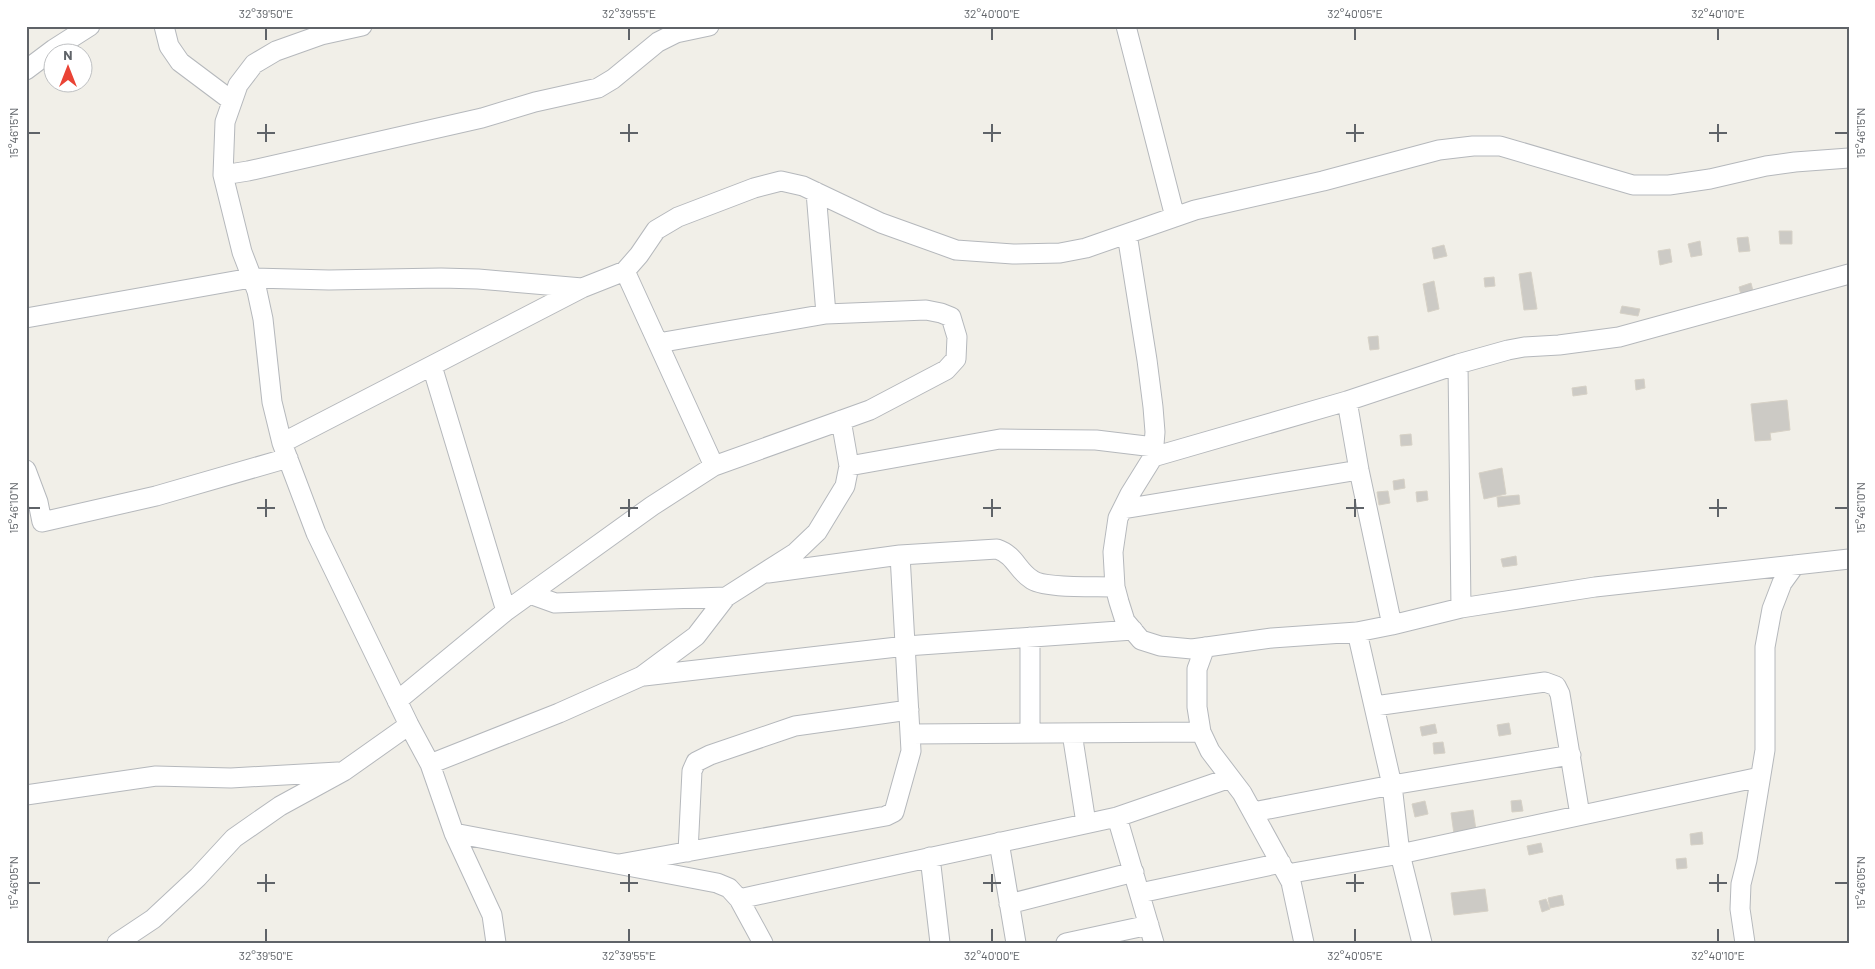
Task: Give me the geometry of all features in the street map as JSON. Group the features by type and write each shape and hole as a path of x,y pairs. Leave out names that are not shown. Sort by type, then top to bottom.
{"street":[{"path":"26,70 90,26"},
{"path":"164,26 169,46 180,62 232,101"},
{"path":"362,26 321,35 276,51 254,64 238,85 224,122 223,175 242,252 257,291 263,319 272,402 284,451 316,533 397,701 430,764 454,833 492,915 496,943"},
{"path":"223,175 482,118 534,102 598,88 613,79 658,42 676,33 709,26"},
{"path":"1126,26 1175,217"},
{"path":"26,470 38,502 34,524 156,496 284,451 432,366 582,288 625,271 656,230 678,217 773,182 789,181 881,223 956,250 1013,254 1060,253 1086,248 1195,210 1323,182 1439,150 1473,146 1500,146 1633,185 1668,185 1710,179 1766,166 1849,158"},
{"path":"816,192 826,314"},
{"path":"1127,234 1153,407 1153,452 1118,518 1113,552 1115,587 1125,621 1141,640 1160,646 1192,649 1272,638 1357,632 1392,626 1461,608 1595,587 1849,559"},
{"path":"625,271 714,466"},
{"path":"849,466 1000,439 1096,440 1153,452 1346,401 1458,364 1524,347 1619,337 1849,274"},
{"path":"26,318 251,278 329,280 478,279 582,288"},
{"path":"397,701 506,611 652,506 714,466 870,410 946,370 956,358 957,337 951,317 926,310 826,314 658,343"},
{"path":"1458,364 1461,608"},
{"path":"432,366 506,611"},
{"path":"1346,401 1358,470 1392,626"},
{"path":"430,764 559,713 642,676 696,636 726,597 795,553 817,532 845,486 849,466 840,420"},
{"path":"1122,509 1358,470"},
{"path":"764,573 900,555 997,549 1005,552 1031,580 1047,585 1115,587"},
{"path":"619,864 886,816 894,812 911,751 900,555"},
{"path":"1745,943 1740,909 1741,884 1748,860 1765,750 1765,646 1772,609 1782,583 1795,565"},
{"path":"530,594 555,603 726,597"},
{"path":"642,676 906,646 1133,630"},
{"path":"1357,632 1392,785 1400,854 1422,943"},
{"path":"1030,637 1030,733"},
{"path":"1205,647 1197,669 1197,707 1201,732 1210,752 1254,812 1291,882 1304,943"},
{"path":"1375,706 1545,682 1556,686 1560,694 1580,815"},
{"path":"688,852 692,771 696,762 710,755 795,726 909,710"},
{"path":"117,943 153,918 198,877 234,838 280,806 344,771 409,725"},
{"path":"911,734 1201,732"},
{"path":"1072,733 1086,823"},
{"path":"1254,812 1392,785 1571,755"},
{"path":"26,795 156,776 231,778 344,771"},
{"path":"1140,893 1284,868 1400,854 1760,777"},
{"path":"739,899 1117,816 1230,778"},
{"path":"1066,943 1152,934 1117,816"},
{"path":"454,833 718,883 729,888 739,899 763,943"},
{"path":"999,842 1016,943"},
{"path":"930,857 940,943"},
{"path":"1009,904 1134,872"}],"building":[{"path":"1779,231 1792,231 1792,244 1780,244"},
{"path":"1748,237 1750,251 1739,252 1737,238"},
{"path":"1700,241 1702,255 1691,257 1688,244"},
{"path":"1444,245 1447,256 1434,259 1432,248"},
{"path":"1670,249 1672,262 1660,265 1658,251"},
{"path":"1531,272 1537,309 1524,310 1519,274"},
{"path":"1494,277 1495,286 1485,287 1484,278"},
{"path":"1434,281 1439,309 1428,312 1423,284"},
{"path":"1751,283 1753,291 1741,295 1739,287"},
{"path":"1622,306 1640,309 1638,316 1620,313"},
{"path":"1378,336 1379,349 1370,350 1368,337"},
{"path":"1644,379 1645,388 1636,390 1635,380"},
{"path":"1586,386 1587,394 1573,396 1572,388"},
{"path":"1787,400 1790,430 1770,433 1771,440 1755,441 1751,404"},
{"path":"1411,434 1412,445 1401,446 1400,435"},
{"path":"1502,468 1506,494 1484,499 1479,473"},
{"path":"1404,479 1405,488 1394,490 1393,481"},
{"path":"1388,491 1390,503 1379,505 1377,492"},
{"path":"1427,491 1428,500 1417,502 1416,492"},
{"path":"1519,495 1520,504 1498,507 1497,497"},
{"path":"1516,556 1517,565 1503,567 1501,559"},
{"path":"1509,723 1511,734 1499,736 1497,725"},
{"path":"1435,724 1437,733 1422,736 1420,727"},
{"path":"1443,742 1445,753 1434,754 1433,743"},
{"path":"1521,800 1523,811 1512,812 1511,801"},
{"path":"1425,801 1428,814 1415,817 1412,804"},
{"path":"1473,810 1476,830 1454,834 1451,813"},
{"path":"1702,832 1703,844 1691,845 1690,834"},
{"path":"1541,843 1543,852 1529,855 1527,846"},
{"path":"1686,858 1687,868 1677,869 1676,859"},
{"path":"1485,889 1488,911 1454,915 1451,893"},
{"path":"1562,895 1564,905 1550,908 1548,898"},
{"path":"1546,899 1550,909 1542,912 1539,901"}]}
